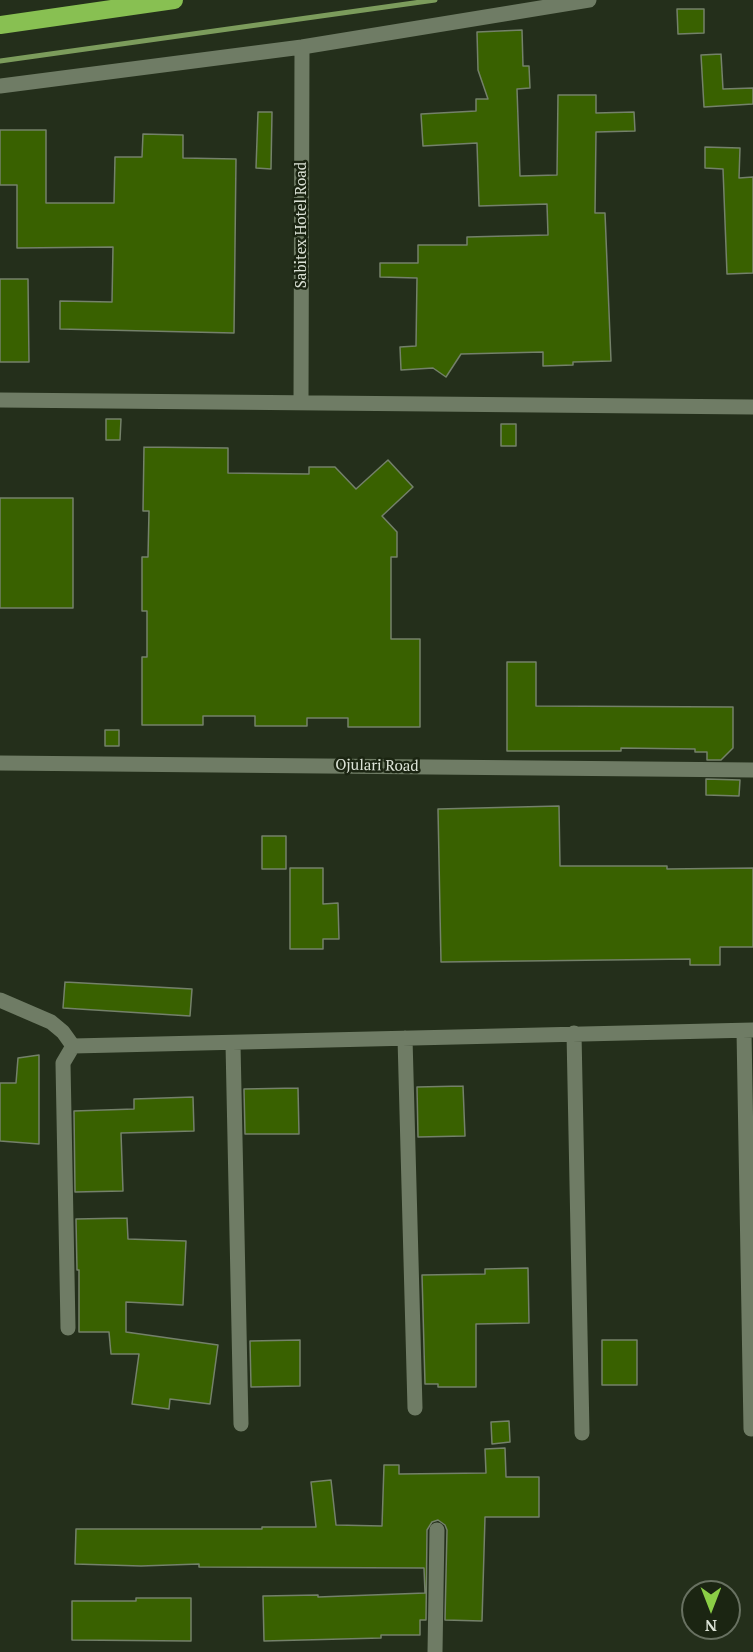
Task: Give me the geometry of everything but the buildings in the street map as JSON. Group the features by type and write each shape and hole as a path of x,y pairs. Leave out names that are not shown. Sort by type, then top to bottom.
{"highway":[{"path":"0,25 174,0"}],"street":[{"path":"0,86 302,47 590,0"},
{"name":"Sabitex Hotel Road","path":"301,403 302,47"},
{"path":"0,400 753,407"},
{"name":"Ojulari Road","path":"0,763 753,770"},
{"path":"0,1000 51,1022 63,1032 72,1046"},
{"path":"72,1046 233,1044 748,1030 751,1429"},
{"path":"574,1033 582,1433"},
{"path":"405,1038 415,1408"},
{"path":"233,1044 241,1424"},
{"path":"68,1328 63,1063 72,1046"},
{"path":"435,1652 437,1530"}],"waterway":[{"path":"0,61 435,0"}]}
